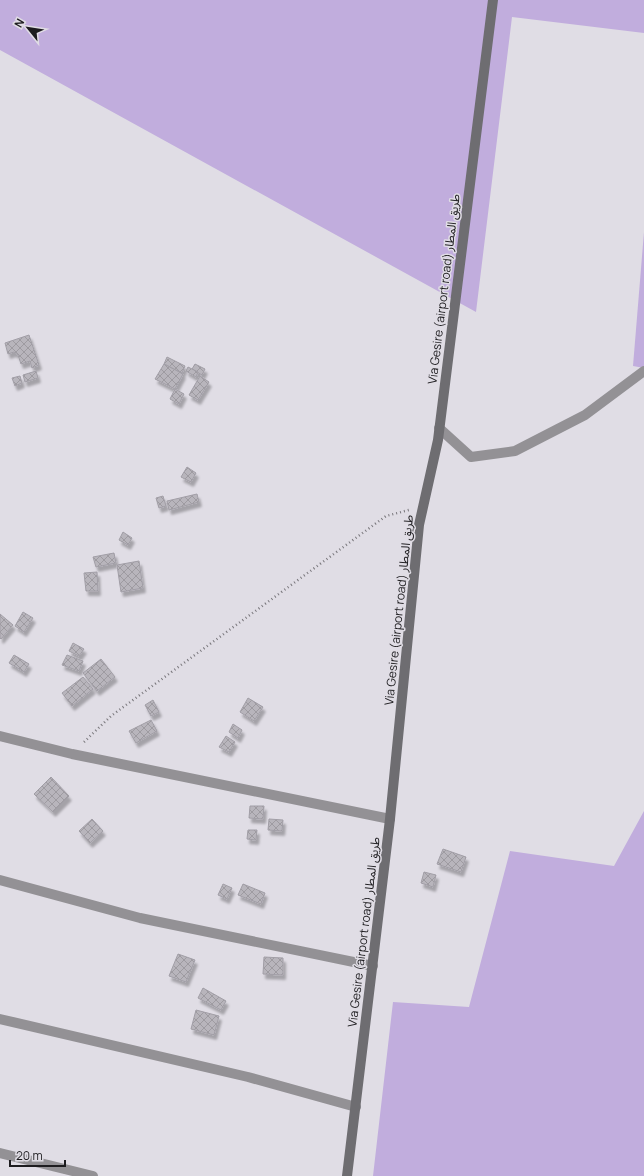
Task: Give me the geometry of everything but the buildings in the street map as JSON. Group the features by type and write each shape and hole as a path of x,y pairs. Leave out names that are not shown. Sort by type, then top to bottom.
{"main road":[{"name":"Via Gesire (airport road) طريق المطار","path":"347,1176 390,819 419,525 439,428 493,0"}],"street":[{"path":"439,428 471,457 515,451 585,415 644,371"},
{"path":"0,736 72,754 390,819"},
{"path":"0,880 140,918 373,966"},
{"path":"0,1019 248,1077 356,1106"},
{"path":"0,1153 93,1176"}],"path":[{"path":"72,754 111,716 386,516 423,506"}],"shaded area":[{"path":"0,0 644,0 644,33 512,17 476,312 0,50"},
{"path":"644,232 644,368 633,366"},
{"path":"644,811 644,1176 373,1176 393,1002 469,1007 510,851 614,866"}]}
